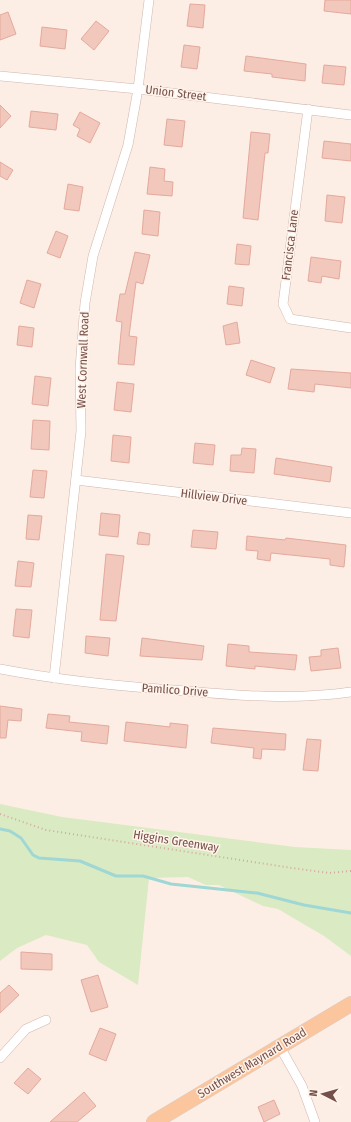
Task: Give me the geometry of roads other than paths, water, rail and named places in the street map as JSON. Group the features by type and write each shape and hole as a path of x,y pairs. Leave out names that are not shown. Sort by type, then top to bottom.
{"main road":[{"name":"Southwest Maynard Road","path":"154,1122 351,1004"}],"street":[{"name":"West Cornwall Road","path":"54,678 81,431 80,369 85,303 93,256 128,145 138,89 149,0"},
{"name":"Union Street","path":"0,76 138,89 351,115"},
{"name":"Francisca Lane","path":"308,109 283,304 290,319 351,328"},
{"name":"Hillview Drive","path":"76,480 351,513"},
{"name":"Pamlico Drive","path":"0,669 54,678 147,688 268,697 294,698 351,692"},
{"path":"0,1058 26,1029 46,1020"},
{"path":"280,1047 302,1086 315,1122"}],"waterway":[{"path":"0,829 10,831 21,838 33,855 39,858 80,861 116,876 143,876 171,884 257,893 304,905 351,913"}]}
